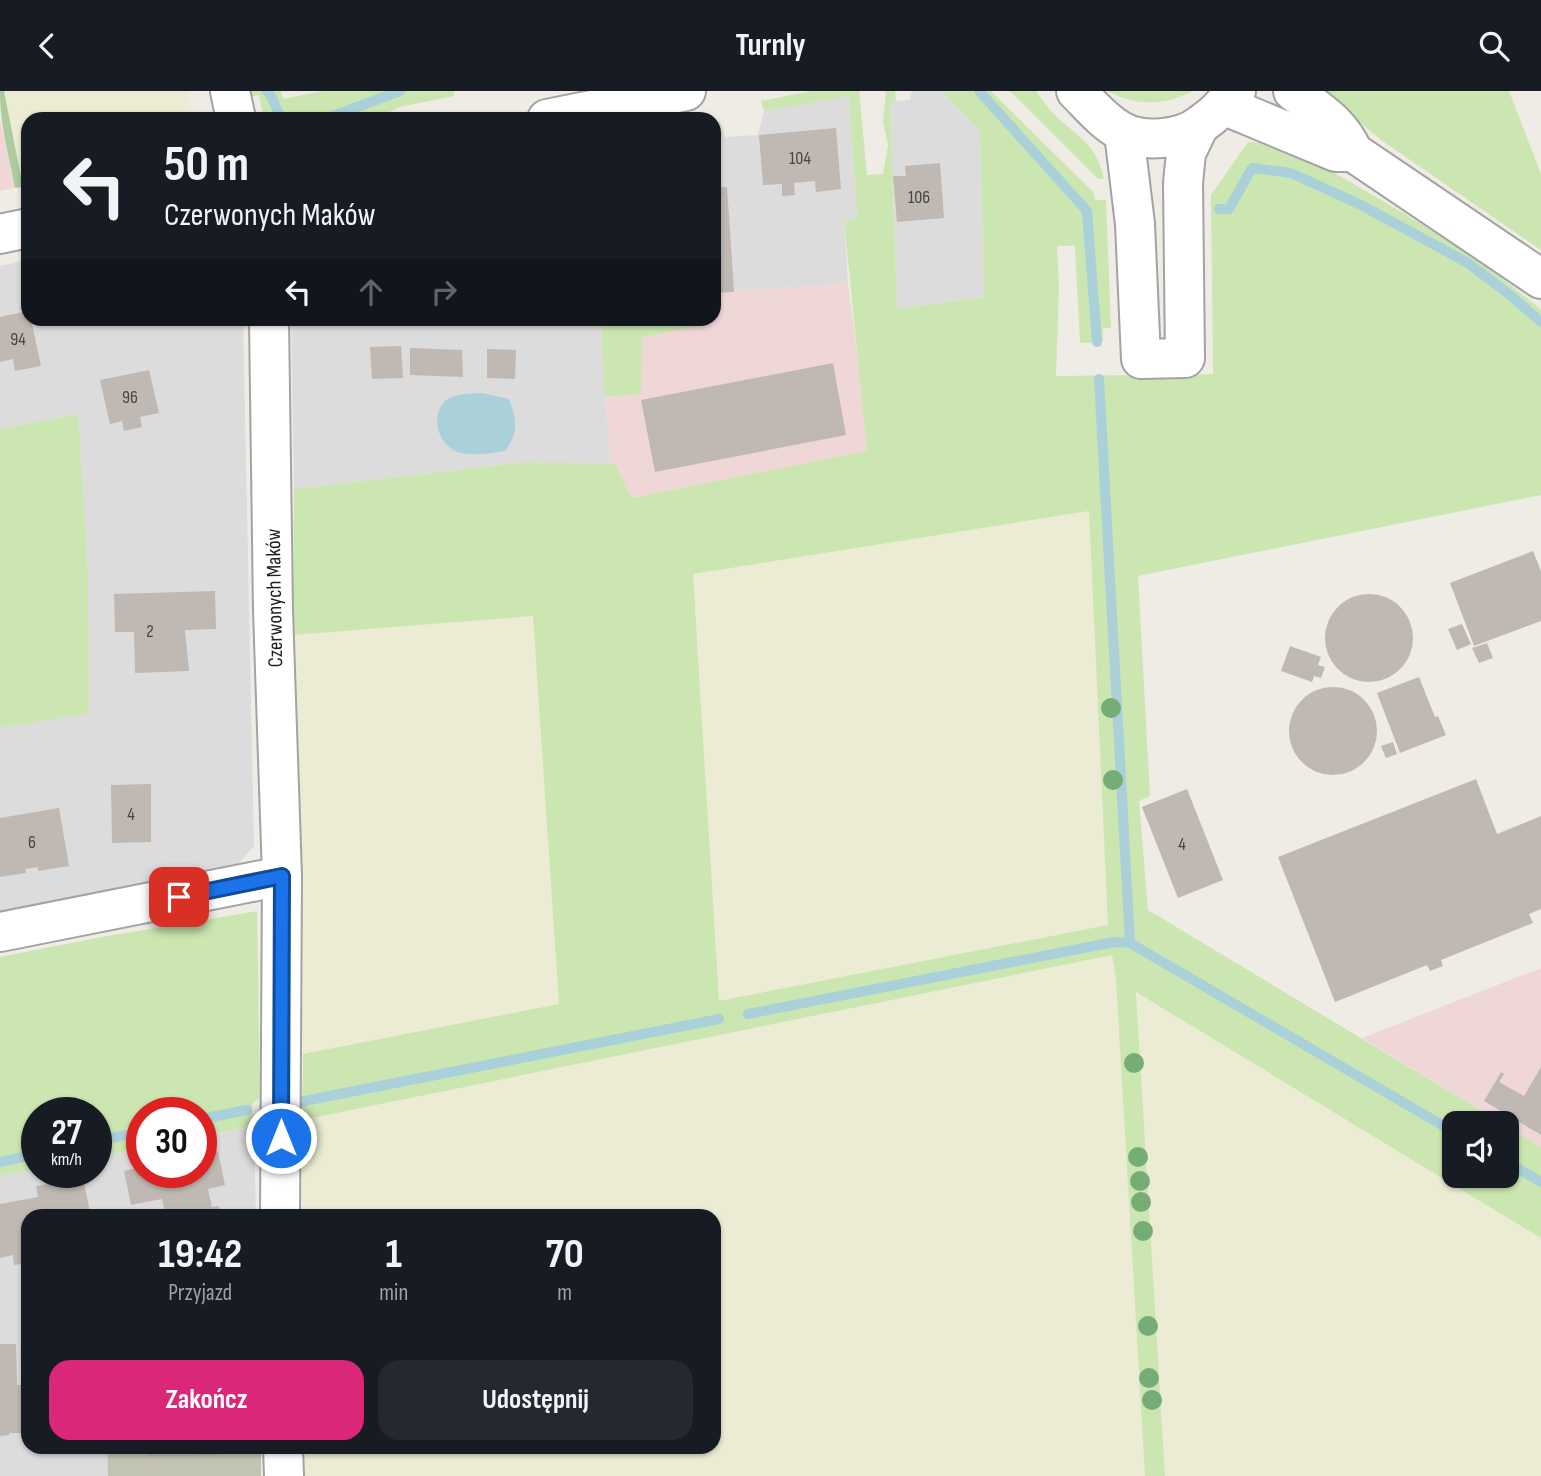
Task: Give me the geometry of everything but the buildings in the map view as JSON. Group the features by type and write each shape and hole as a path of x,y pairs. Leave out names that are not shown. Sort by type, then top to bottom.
{"street":[{"path":"230,91 234,112"},
{"path":"582,112 686,91"},
{"path":"1076,91 1109,124 1124,133 1144,138 1180,134 1219,108"},
{"path":"1293,91 1335,123 1346,135 1353,152 1541,279"},
{"path":"1124,133 1136,235 1141,359 1185,358 1183,183 1186,153 1219,108"},
{"path":"1219,108 1336,152 1353,152"},
{"path":"0,233 21,229"},
{"name":"Czerwonych Maków","path":"269,326 273,611 282,876 280,1209"},
{"path":"0,932 282,876"},
{"path":"283,1454 284,1476"}],"shaded area":[{"path":"4,91 187,91 192,112 21,112 21,175"},
{"path":"912,91 942,91 980,131 984,297 897,309 890,101 910,100"},
{"path":"849,95 857,219 844,221 848,283 721,292 721,124 725,137 758,135 764,111"},
{"path":"0,119 15,188 0,191"},
{"path":"21,262 21,326 243,326 254,846 228,875 0,917 0,728 89,712 88,571 77,414 0,429 0,266"},
{"path":"848,283 867,452 630,498 615,465 611,465 605,397 641,394 642,337 695,326 721,326 721,292"},
{"path":"291,326 687,326 605,398 611,465 524,462 294,489"},
{"path":"1089,511 1108,925 719,1002 693,574"},
{"path":"534,615 559,1004 303,1054 293,635"},
{"path":"1112,955 1116,980 1145,1476 305,1476 305,1454 721,1454 721,1209 303,1209 302,1120"},
{"path":"1541,968 1541,1147 1519,1133 1519,1111 1482,1111 1362,1038"},
{"path":"1136,991 1442,1178 1442,1188 1459,1188 1541,1238 1541,1476 1165,1476"},
{"path":"254,1126 256,1209 21,1209 21,1454 107,1454 108,1476 0,1476 0,1176 21,1171 21,1188 112,1188 112,1154 126,1151 126,1188 217,1188 217,1133"},
{"path":"107,1454 261,1454 261,1476 108,1476"}],"green space":[{"path":"0,91 4,91 21,187 15,188"},
{"path":"247,91 281,91 283,99 323,91 454,91 454,96 399,107 389,112 263,112 259,95 248,97"},
{"path":"812,91 859,91 867,175 883,174 888,145 883,122 886,91 895,91 896,101 890,102 897,309 984,297 980,131 942,91 991,91 1094,193 1095,200 1106,200 1111,328 1103,328 1103,342 1080,343 1075,246 1057,246 1059,287 1056,376 1213,374 1211,195 1248,142 1269,145 1287,155 1292,148 1452,243 1541,310 1541,495 1138,576 1150,796 1139,801 1148,910 1482,1111 1442,1111 1442,1178 1136,992 1165,1476 1145,1476 1116,980 1112,955 302,1120 303,1054 559,1004 533,616 293,635 294,489 524,462 615,464 631,498 867,451 844,221 857,219 849,96 764,111 761,101","holes":["1089,511 1108,925 719,1001 693,574"]},
{"path":"1010,91 1036,91 1054,114 1092,150 1104,179 1098,179"},
{"path":"1108,91 1192,91 1161,102 1139,102"},
{"path":"1323,91 1509,91 1541,174 1541,250 1381,140"},
{"path":"601,326 695,326 642,337 641,394 605,397"},
{"path":"78,414 88,571 89,713 0,728 0,429"},
{"path":"257,911 260,1097 252,1104 254,1126 217,1133 217,1097 126,1097 126,1151 112,1154 112,1097 21,1097 21,1171 0,1176 0,957"},
{"path":"1519,1133 1541,1147 1541,1238 1459,1188 1519,1188"}],"water":[{"path":"482,393 509,399 515,426 510,444 505,451 483,454 467,454 453,450 442,439 439,431 437,423 440,408 445,401 453,397"}],"waterway":[{"path":"267,91 278,112"},
{"path":"344,112 400,91"},
{"path":"979,91 1087,211 1097,342"},
{"path":"1219,209 1229,209 1252,168 1291,173 1361,205 1468,263 1541,322"},
{"path":"1099,379 1130,943"},
{"path":"748,1014 1114,942 1130,943 1442,1125"},
{"path":"299,1102 719,1019"},
{"path":"217,1116 247,1110"},
{"path":"112,1138 126,1135"},
{"path":"0,1162 21,1157"},
{"path":"1519,1169 1541,1182"}],"route":[{"path":"179,897 282,876 281,1138"}]}
